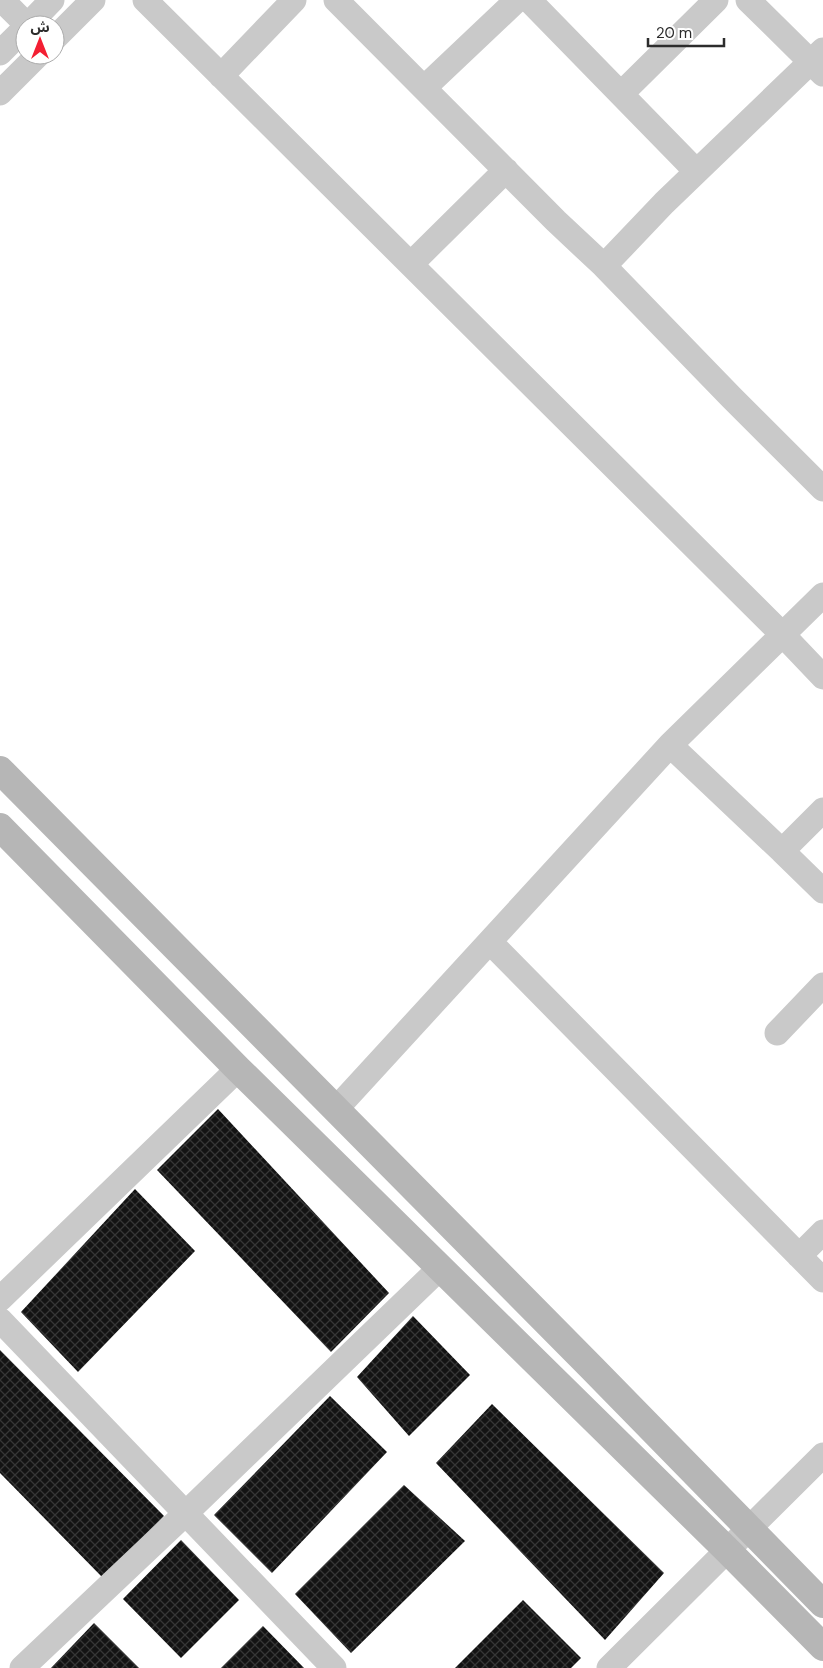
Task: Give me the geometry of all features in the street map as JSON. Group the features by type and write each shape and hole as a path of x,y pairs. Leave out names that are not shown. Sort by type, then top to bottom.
{"main road":[{"path":"0,770 821,1600"},
{"path":"0,827 238,1069 728,1551 823,1647"}],"street":[{"path":"2,0 16,15"},
{"path":"37,15 52,0"},
{"path":"65,28 93,0"},
{"path":"145,0 823,677"},
{"path":"221,76 294,0"},
{"path":"336,0 604,266 823,489"},
{"path":"424,88 517,0"},
{"path":"529,0 696,171"},
{"path":"621,94 716,0"},
{"path":"604,266 696,171 819,62 748,0"},
{"path":"0,53 15,37"},
{"path":"0,93 28,65"},
{"path":"411,264 506,170"},
{"path":"336,1109 670,745 823,595"},
{"path":"670,745 823,891"},
{"path":"782,851 823,810"},
{"path":"490,942 823,1280"},
{"path":"777,1033 823,985"},
{"path":"0,1299 238,1069"},
{"path":"799,1256 823,1232"},
{"path":"22,1668 440,1268"},
{"path":"0,1320 334,1668"},
{"path":"609,1668 823,1455"}],"building":[{"path":"218,1109 389,1293 331,1352 157,1170"},
{"path":"135,1189 195,1251 78,1372 21,1312"},
{"path":"413,1316 470,1375 409,1436 357,1377"},
{"path":"0,1350 164,1516 103,1578 0,1473"},
{"path":"330,1396 387,1452 272,1573 214,1515"},
{"path":"492,1404 664,1573 605,1640 436,1463"},
{"path":"404,1485 465,1541 351,1653 295,1594"},
{"path":"181,1540 239,1600 181,1658 123,1599"},
{"path":"523,1600 581,1658 571,1668 455,1668"},
{"path":"94,1623 139,1668 51,1668"},
{"path":"263,1626 304,1668 221,1668"}]}
